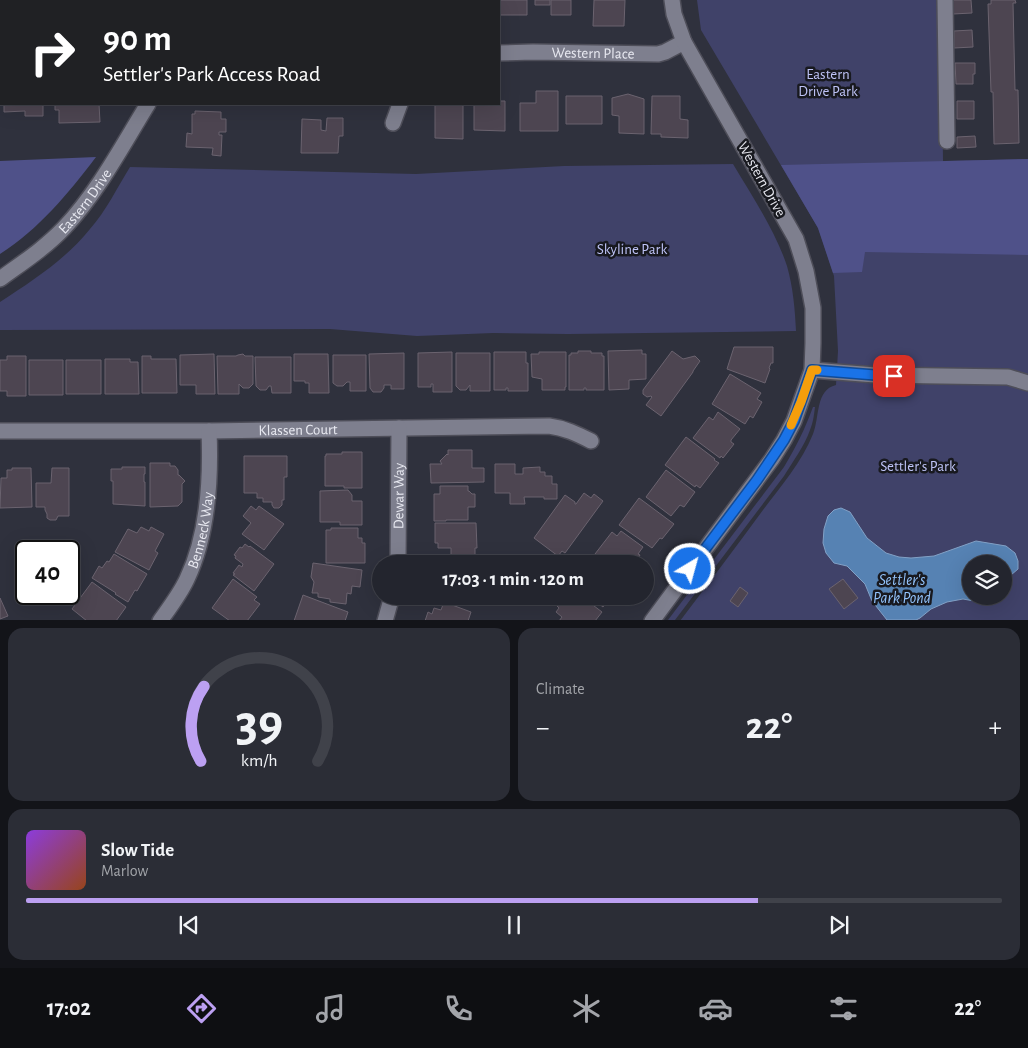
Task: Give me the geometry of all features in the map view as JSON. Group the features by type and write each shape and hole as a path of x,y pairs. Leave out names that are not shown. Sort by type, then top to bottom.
{"street":[{"name":"Western Drive","path":"652,620 772,459 784,440 794,421 812,370 814,343 813,308 806,271 796,239 684,42 674,14 672,0"},
{"path":"945,0 947,141"},
{"name":"Western Place","path":"500,53 658,54 684,42"},
{"name":"Eastern Drive","path":"0,279 39,251 63,229 84,205 147,105"},
{"path":"393,123 400,105"},
{"path":"812,370 875,375 1008,377 1028,383"},
{"name":"Klassen Court","path":"0,431 549,426 570,430 591,441"},
{"name":"Dewar Way","path":"398,555 399,428"},
{"name":"Benneck Way","path":"160,620 179,595 188,578 196,555 209,486 209,430"},
{"path":"385,620 389,605"}],"green space":[{"name":"Settler's Park","path":"697,0 941,0 943,161 1028,159 1028,620 681,620 797,464 813,434 821,398 829,388 836,385 838,351 834,276 818,228 701,30"},
{"name":"Skyline Park","path":"733,164 763,213 787,266 791,282 796,331 493,333 417,336 330,329 0,330 0,302 48,269 70,251 101,215 130,167 416,174 564,166"},
{"path":"813,407 815,407 813,419 808,436 784,476 675,620 668,620 784,467 800,438"}],"shaded area":[{"path":"96,157 52,210 28,233 0,254 0,161"},
{"path":"1028,159 1028,255 865,252 862,272 833,273 818,228 781,165"}],"water":[{"name":"Settler's Park Pond","path":"841,508 850,512 867,538 886,553 911,558 934,556 976,541 1006,546 1015,553 1018,569 1012,574 1012,555 962,555 962,599 947,602 931,609 916,620 887,620 872,601 865,584 847,566 834,563 826,553 823,543 824,529 828,516 834,510"}],"building":[{"path":"500,0 527,0 527,15 500,15"},
{"path":"535,0 550,0 550,5 535,5"},
{"path":"551,0 571,0 571,15 551,15"},
{"path":"594,0 625,0 624,26 593,26"},
{"path":"953,0 971,0 972,13 953,14"},
{"path":"991,0 1015,0 1016,3 1013,3 1015,90 1018,90 1019,143 994,144 988,4 991,4"},
{"path":"972,30 973,47 954,48 954,31"},
{"path":"955,63 975,63 973,84 956,84"},
{"path":"536,91 558,91 558,131 520,131 520,103 536,103"},
{"path":"628,94 644,99 644,134 619,133 619,116 612,115 612,98"},
{"path":"566,96 602,96 602,124 566,124"},
{"path":"652,96 680,96 680,119 688,120 688,138 661,137 661,134 651,134"},
{"path":"500,101 505,101 505,131 474,130 474,105 500,105"},
{"path":"957,101 974,101 974,119 957,119"},
{"path":"4,105 43,105 43,116 25,116 25,111 4,112"},
{"path":"55,105 99,105 100,122 59,123 59,110 55,110"},
{"path":"435,105 463,105 463,139 435,138"},
{"path":"195,111 221,112 221,119 226,119 226,132 219,132 219,135 222,135 221,156 212,155 213,148 186,147 187,133 192,134 192,114 195,114"},
{"path":"327,118 343,118 343,136 339,136 338,153 301,153 302,119 321,120 321,130 326,131"},
{"path":"975,136 976,147 957,148 957,137"},
{"path":"734,347 773,347 773,363 771,363 769,368 765,383 727,369"},
{"path":"642,350 642,354 646,354 646,379 629,380 629,389 609,390 608,351"},
{"path":"578,351 602,353 602,356 604,356 604,390 586,390 584,388 584,390 569,390 569,355 571,353 578,353"},
{"path":"672,351 683,359 695,356 700,361 661,416 646,405 652,397 647,397 643,394 643,390"},
{"path":"452,352 452,392 433,392 433,384 431,384 431,387 418,387 418,353"},
{"path":"494,352 526,352 528,391 508,391 508,388 506,390 494,390"},
{"path":"539,352 566,352 565,390 542,390 542,379 532,377 531,354 539,354"},
{"path":"404,353 404,389 391,389 391,385 384,385 381,392 373,392 370,388 369,354"},
{"path":"456,353 490,353 490,391 470,391 470,385 466,390 460,390 456,386"},
{"path":"214,354 215,394 196,394 196,385 180,385 180,355"},
{"path":"243,354 245,356 253,356 253,384 249,388 243,388 239,384 239,394 218,394 217,356"},
{"path":"294,354 328,354 329,393 309,393 309,383 294,381"},
{"path":"333,355 366,355 366,391 350,391 350,382 343,386 337,386 333,383"},
{"path":"7,356 26,356 26,396 7,396 7,391 0,391 0,360 7,360"},
{"path":"142,356 151,356 151,359 176,359 177,393 142,393"},
{"path":"255,357 291,357 291,393 272,393 271,386 266,390 260,390 256,386"},
{"path":"105,359 130,359 130,362 138,362 139,394 105,394"},
{"path":"29,360 63,360 63,395 29,395"},
{"path":"66,360 101,360 101,394 66,394"},
{"path":"730,374 761,393 757,399 762,402 753,418 750,416 745,424 712,404"},
{"path":"718,412 740,429 731,440 734,444 723,458 721,456 720,458 693,438 709,417 713,420"},
{"path":"686,437 719,463 700,488 696,485 695,487 665,465"},
{"path":"448,450 472,450 472,468 484,468 484,482 431,483 430,464 442,464 440,461 448,455"},
{"path":"342,452 362,452 362,488 325,486 326,454 342,454"},
{"path":"244,456 287,456 287,477 284,477 284,500 282,500 282,505 279,508 274,508 272,502 263,502 263,498 257,498 257,493 244,493"},
{"path":"150,463 170,463 170,466 175,466 178,470 178,475 185,481 182,484 182,502 178,506 150,507"},
{"path":"495,464 515,464 515,474 523,474 523,468 540,467 540,472 545,472 545,476 552,476 552,484 557,484 557,499 524,497 525,504 510,504 510,493 495,493"},
{"path":"122,467 145,467 145,506 113,504 111,469 122,469"},
{"path":"12,468 31,468 32,507 0,508 1,478 7,478 7,470 12,470"},
{"path":"52,468 69,468 69,516 58,516 56,520 47,518 45,507 36,507 36,483 51,483"},
{"path":"666,470 695,492 684,507 680,505 671,516 646,497"},
{"path":"440,486 468,486 468,491 475,494 475,507 468,507 468,520 434,521 434,494 440,494"},
{"path":"348,490 352,495 352,501 362,501 362,525 340,525 340,522 320,522 320,491"},
{"path":"584,493 591,498 594,494 603,501 565,553 562,551 557,555 534,538 565,495 576,504"},
{"path":"639,498 674,524 652,548 619,525"},
{"path":"251,506 256,510 259,506 284,524 264,550 242,534 251,523 243,516"},
{"path":"435,523 476,523 477,548 475,548 475,555 451,555 451,548 438,548 438,543 435,543"},
{"path":"141,527 149,531 151,527 164,534 155,551 158,553 149,570 115,552 128,529 137,533"},
{"path":"331,528 358,528 358,538 362,538 362,543 365,543 365,563 326,563 326,530 331,530"},
{"path":"621,531 643,547 638,554 640,555 595,554 612,532 617,536"},
{"path":"245,544 274,564 254,591 233,575 239,565 242,567 243,564 234,555"},
{"path":"114,554 147,574 128,602 92,578 99,566 102,568"},
{"path":"313,563 362,570 360,587 352,586 351,594 347,593 346,604 330,602 330,599 318,597 318,593 312,593 314,582 311,577"},
{"path":"233,579 257,597 254,600 260,604 248,620 229,620 212,608"},
{"path":"843,579 858,598 844,609 829,589"},
{"path":"92,582 126,607 117,620 86,620 72,609 75,605 80,605 80,598"},
{"path":"740,587 748,593 738,607 730,601"},
{"path":"303,595 348,612 345,620 294,620"},
{"path":"0,598 8,616 0,619"},
{"path":"443,605 452,605 471,612 468,620 425,620 428,612 432,614 434,608 441,610"},
{"path":"558,605 593,605 602,612 596,620 560,620 562,617 556,612 559,608"}],"slow traffic":[{"path":"791,425 812,370 817,370"}],"route":[{"path":"690,569 757,480 784,440 794,421 812,370 894,376"}],"park label":[{"name":"Eastern Drive Park","path":"828,82"}]}
